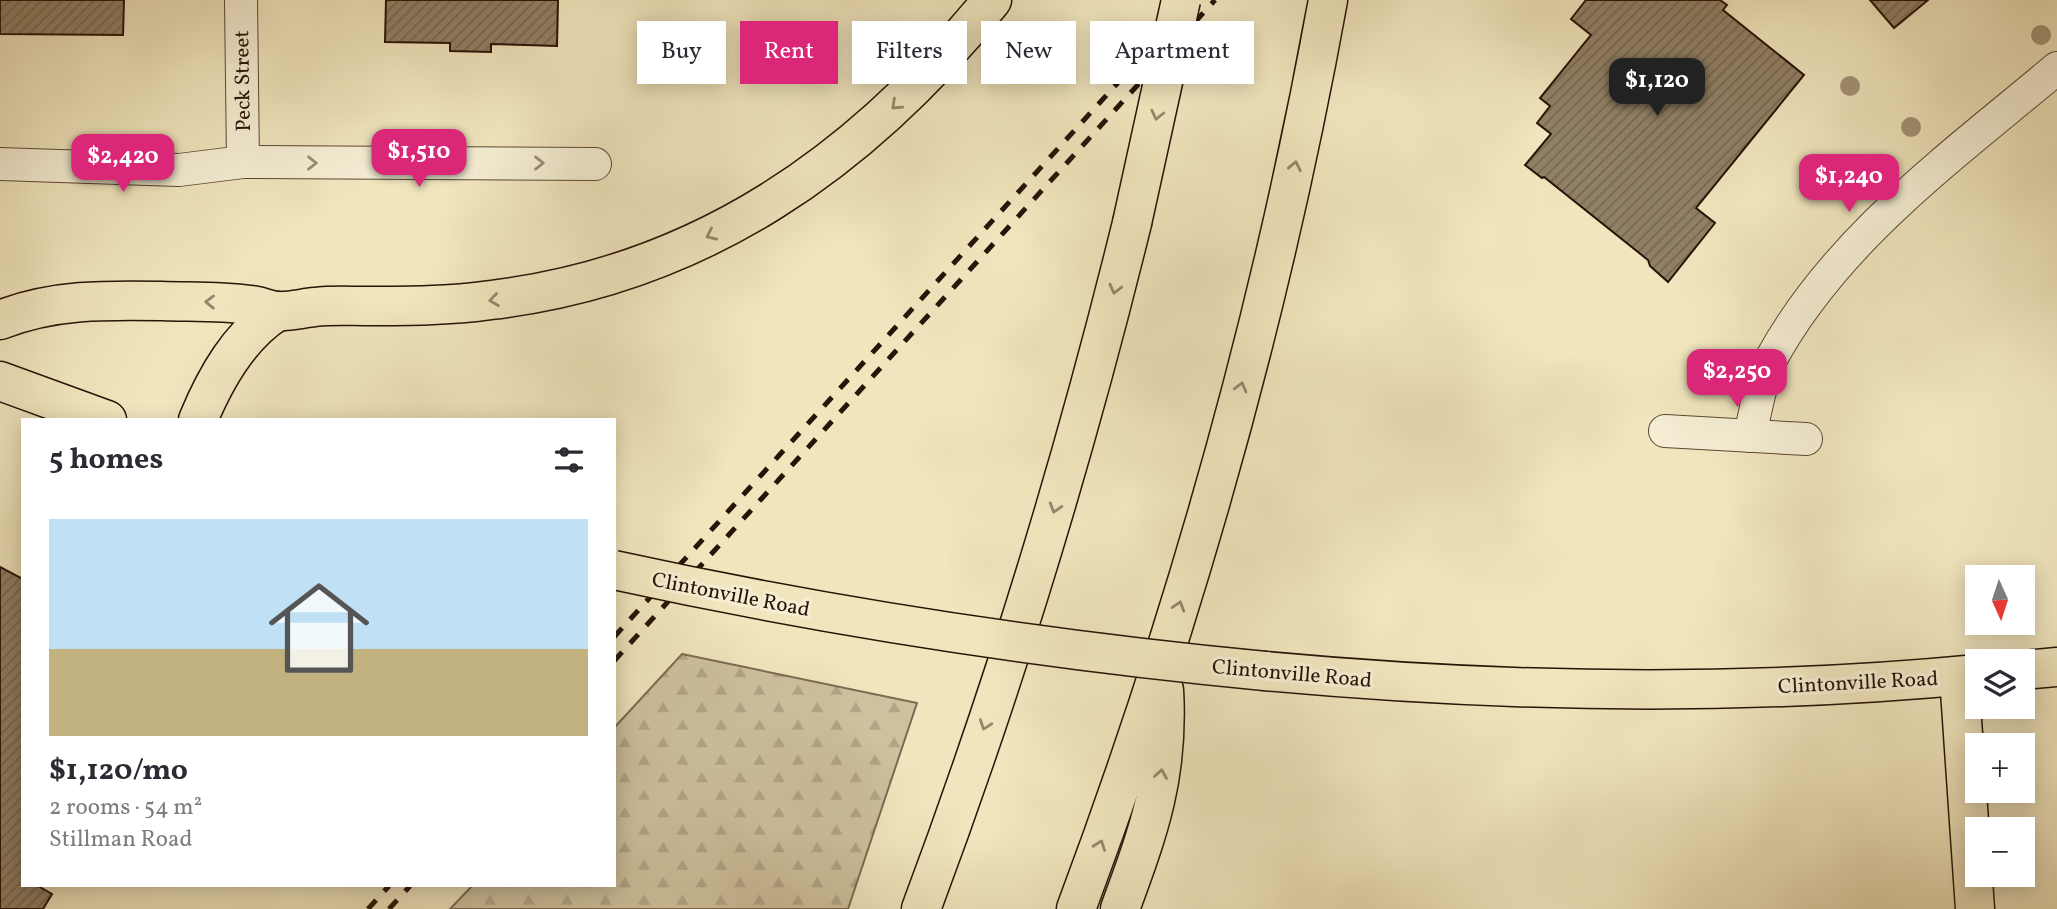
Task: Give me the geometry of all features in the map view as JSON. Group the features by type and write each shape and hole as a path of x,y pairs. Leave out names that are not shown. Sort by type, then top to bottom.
{"main road":[{"path":"0,320 45,306 82,301 223,302 278,311 328,306 425,306 494,300 559,288 611,274 689,246 778,199 849,147 910,92 992,0"},
{"path":"921,909 1038,562 1083,412 1132,223 1181,0"},
{"path":"1076,909 1129,764 1216,481 1295,168 1327,7"},
{"path":"199,418 227,363 243,341 260,323 278,311"},
{"path":"0,381 102,418"},
{"name":"Clintonville Road","path":"616,570 777,604 1087,652 1392,681 1609,690 1795,687 1965,675"},
{"path":"1120,909 1149,827 1159,789 1165,733 1161,665"},
{"path":"2035,669 2057,667"},
{"path":"1969,719 1975,909"}],"street":[{"name":"Peck Street","path":"241,0 243,162"},
{"path":"1749,436 1770,361 1819,286 1886,213 2057,68"},
{"path":"0,163 179,170 243,162 595,164"},
{"path":"1665,431 1806,439"}],"green space":[{"path":"682,654 917,703 848,909 450,909 471,887 616,887 616,726"}],"building":[{"path":"0,0 124,0 123,35 0,34"},
{"path":"386,0 558,0 557,46 491,44 491,52 450,51 450,43 385,42"},
{"path":"1586,0 1720,0 1727,5 1723,10 1804,75 1696,208 1715,223 1668,282 1650,266 1648,260 1544,177 1525,165 1551,134 1537,123 1550,106 1540,98 1591,35 1571,19"},
{"path":"1870,0 1928,0 1894,28"},
{"path":"0,567 21,578 21,887 40,887 52,894 43,909 0,909"}],"railway":[{"path":"616,635 1193,0"},
{"path":"616,659 1215,0"},
{"path":"368,909 388,887"},
{"path":"389,909 409,887"}]}
